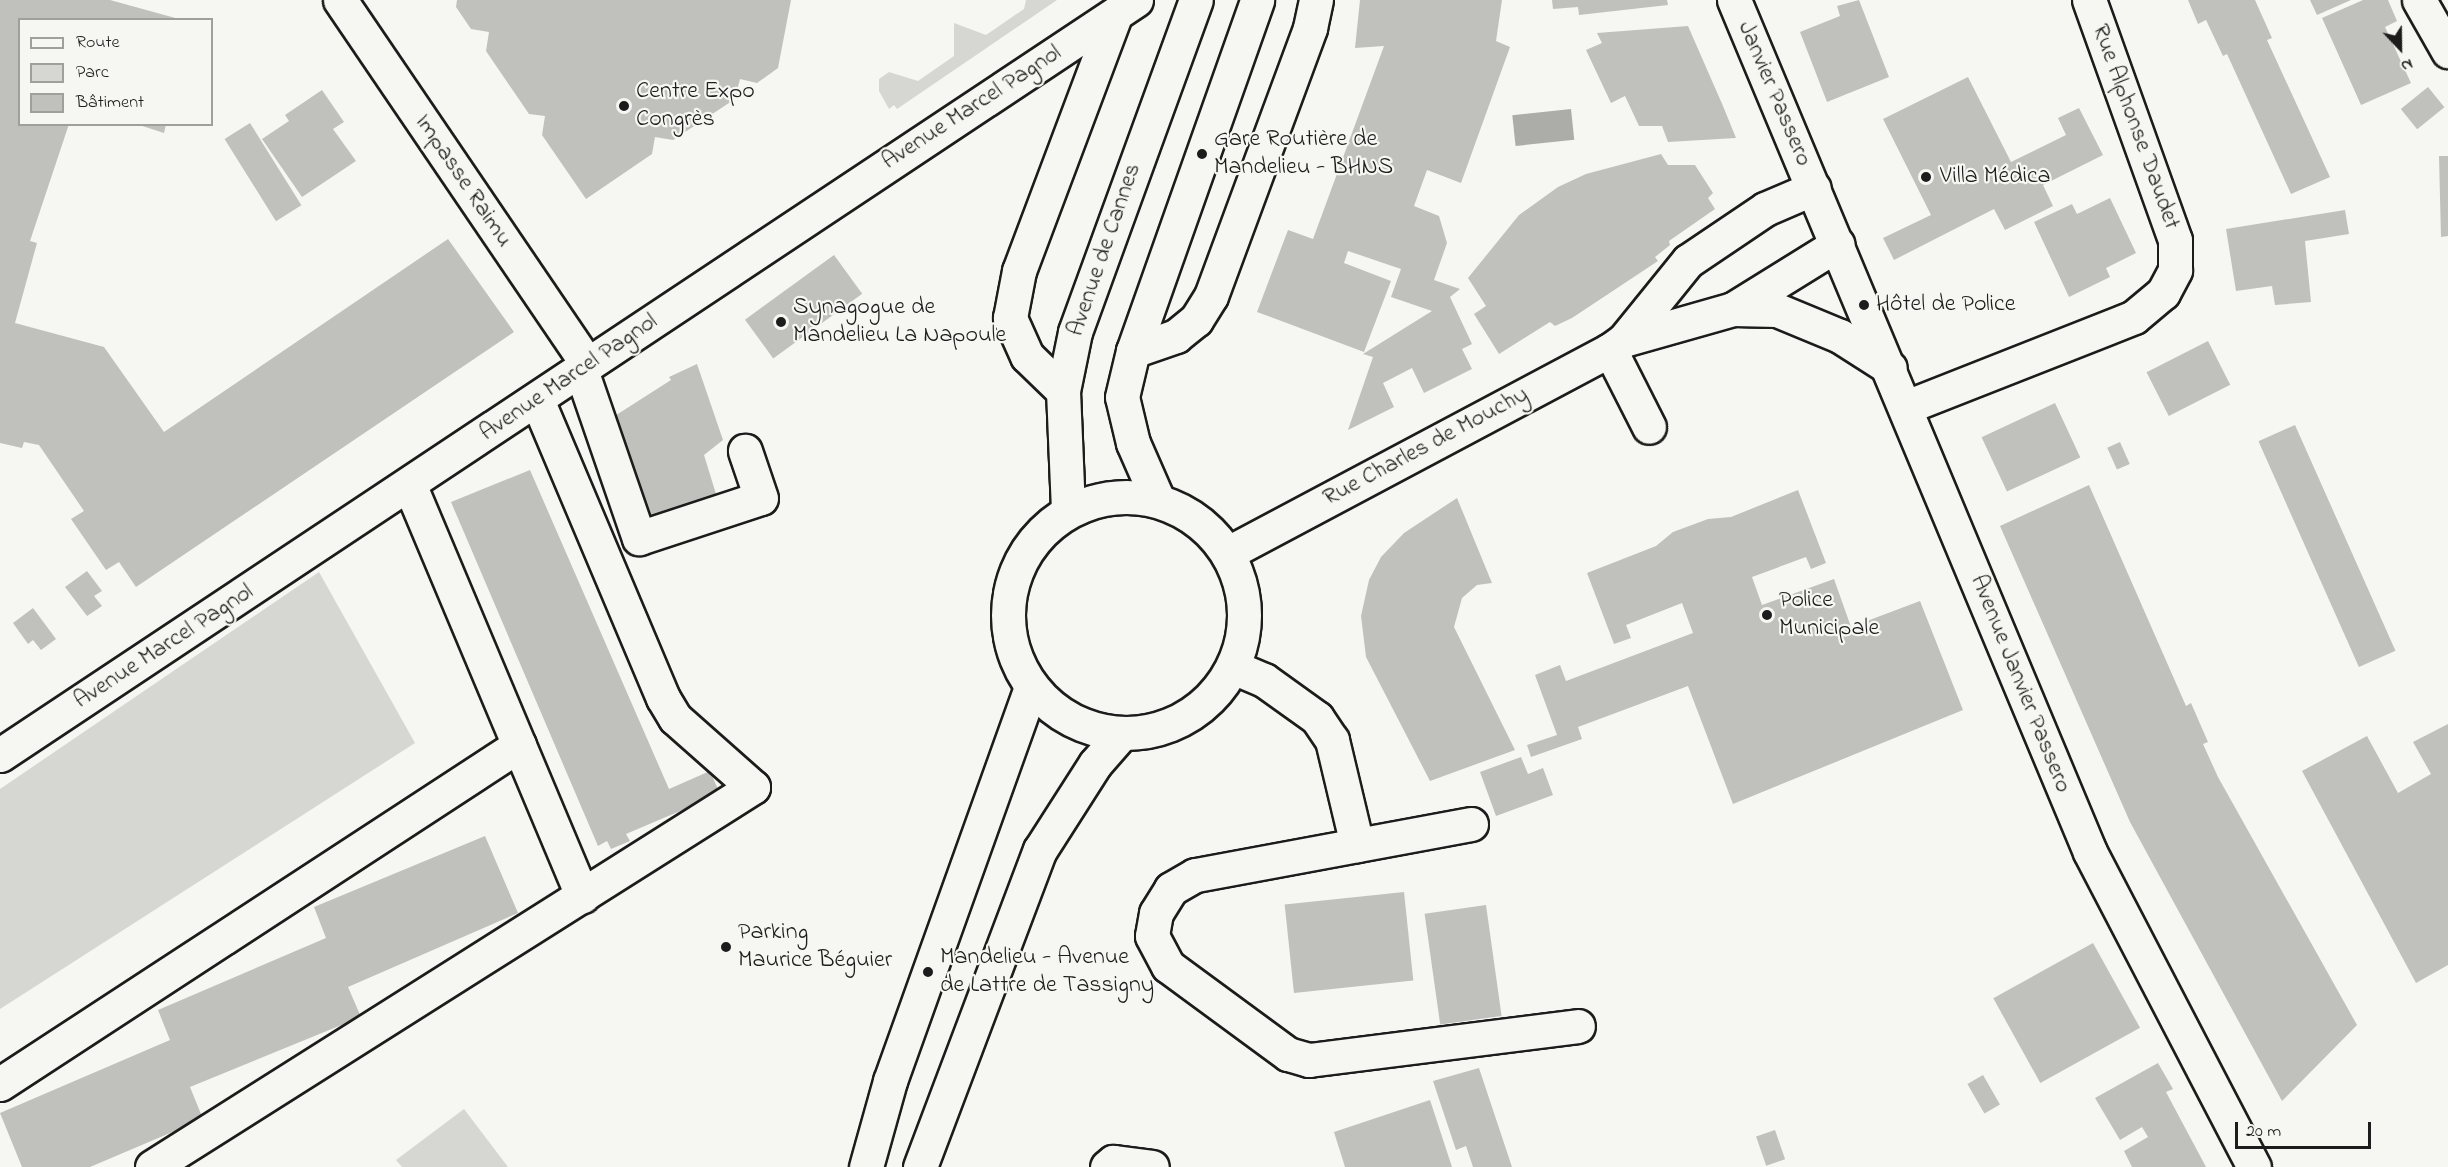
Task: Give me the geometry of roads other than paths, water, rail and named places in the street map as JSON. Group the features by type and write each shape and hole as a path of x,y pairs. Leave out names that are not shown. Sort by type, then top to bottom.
{"street":[{"name":"Impasse Raimu","path":"340,0 583,366 639,538 760,498 745,451"},
{"name":"Avenue de Cannes","path":"1068,510 1063,391 1075,332 1196,0"},
{"path":"1158,500 1133,443 1122,397 1132,351 1257,0"},
{"path":"1132,351 1176,336 1196,320 1211,296 1310,28 1316,0"},
{"name":"Janvier Passero","path":"1734,0 1814,188"},
{"name":"Rue Alphonse Daudet","path":"1906,407 2134,317 2163,293 2175,270 2175,240 2089,0"},
{"path":"2419,0 2448,51"},
{"name":"Avenue Marcel Pagnol","path":"0,755 410,486 583,366 1126,8"},
{"path":"1063,391 1027,356 1010,318 1019,271 1126,8"},
{"name":"Avenue Janvier Passero","path":"1814,188 2090,852 2254,1167"},
{"name":"Rue Charles de Mouchy","path":"1617,345 1688,261 1765,209 1814,188"},
{"name":"Rue Charles de Mouchy","path":"1228,553 1617,345 1733,309 1838,244"},
{"name":"Rue Charles de Mouchy","path":"1733,309 1796,315 1890,368"},
{"path":"1617,345 1649,427"},
{"path":"152,1167 753,786 675,717 663,698 537,399"},
{"path":"410,486 582,896"},
{"path":"1128,496 1158,500 1198,520 1228,553 1242,590 1244,629 1233,667 1213,695 1187,716 1155,730 1121,734 1087,727 1067,717 1032,688 1015,658 1007,625 1009,591 1021,559 1041,531 1068,510 1097,500 1128,496"},
{"path":"1233,667 1281,690 1317,718 1332,740 1357,845"},
{"path":"866,1167 890,1081 1032,688"},
{"path":"920,1167 1040,850 1095,764 1121,734"},
{"path":"0,1084 519,746"},
{"path":"1471,824 1195,875 1171,890 1156,913 1152,936 1158,952 1168,966 1288,1054 1309,1060 1578,1026"},
{"path":"1107,1167 1113,1162 1152,1167"}],"place":[{"name":"Centre Expo Congrès","path":"624,106"},
{"name":"Gare Routière de Mandelieu - BHNS","path":"1202,154"},
{"name":"Villa Médica","path":"1926,177"},
{"name":"Hôtel de Police","path":"1864,305"},
{"name":"Synagogue de Mandelieu La Napoule","path":"781,322"},
{"name":"Police Municipale","path":"1767,615"},
{"name":"Parking Maurice Béguier","path":"726,947"},
{"name":"Mandelieu - Avenue de Lattre de Tassigny","path":"928,972"}]}
